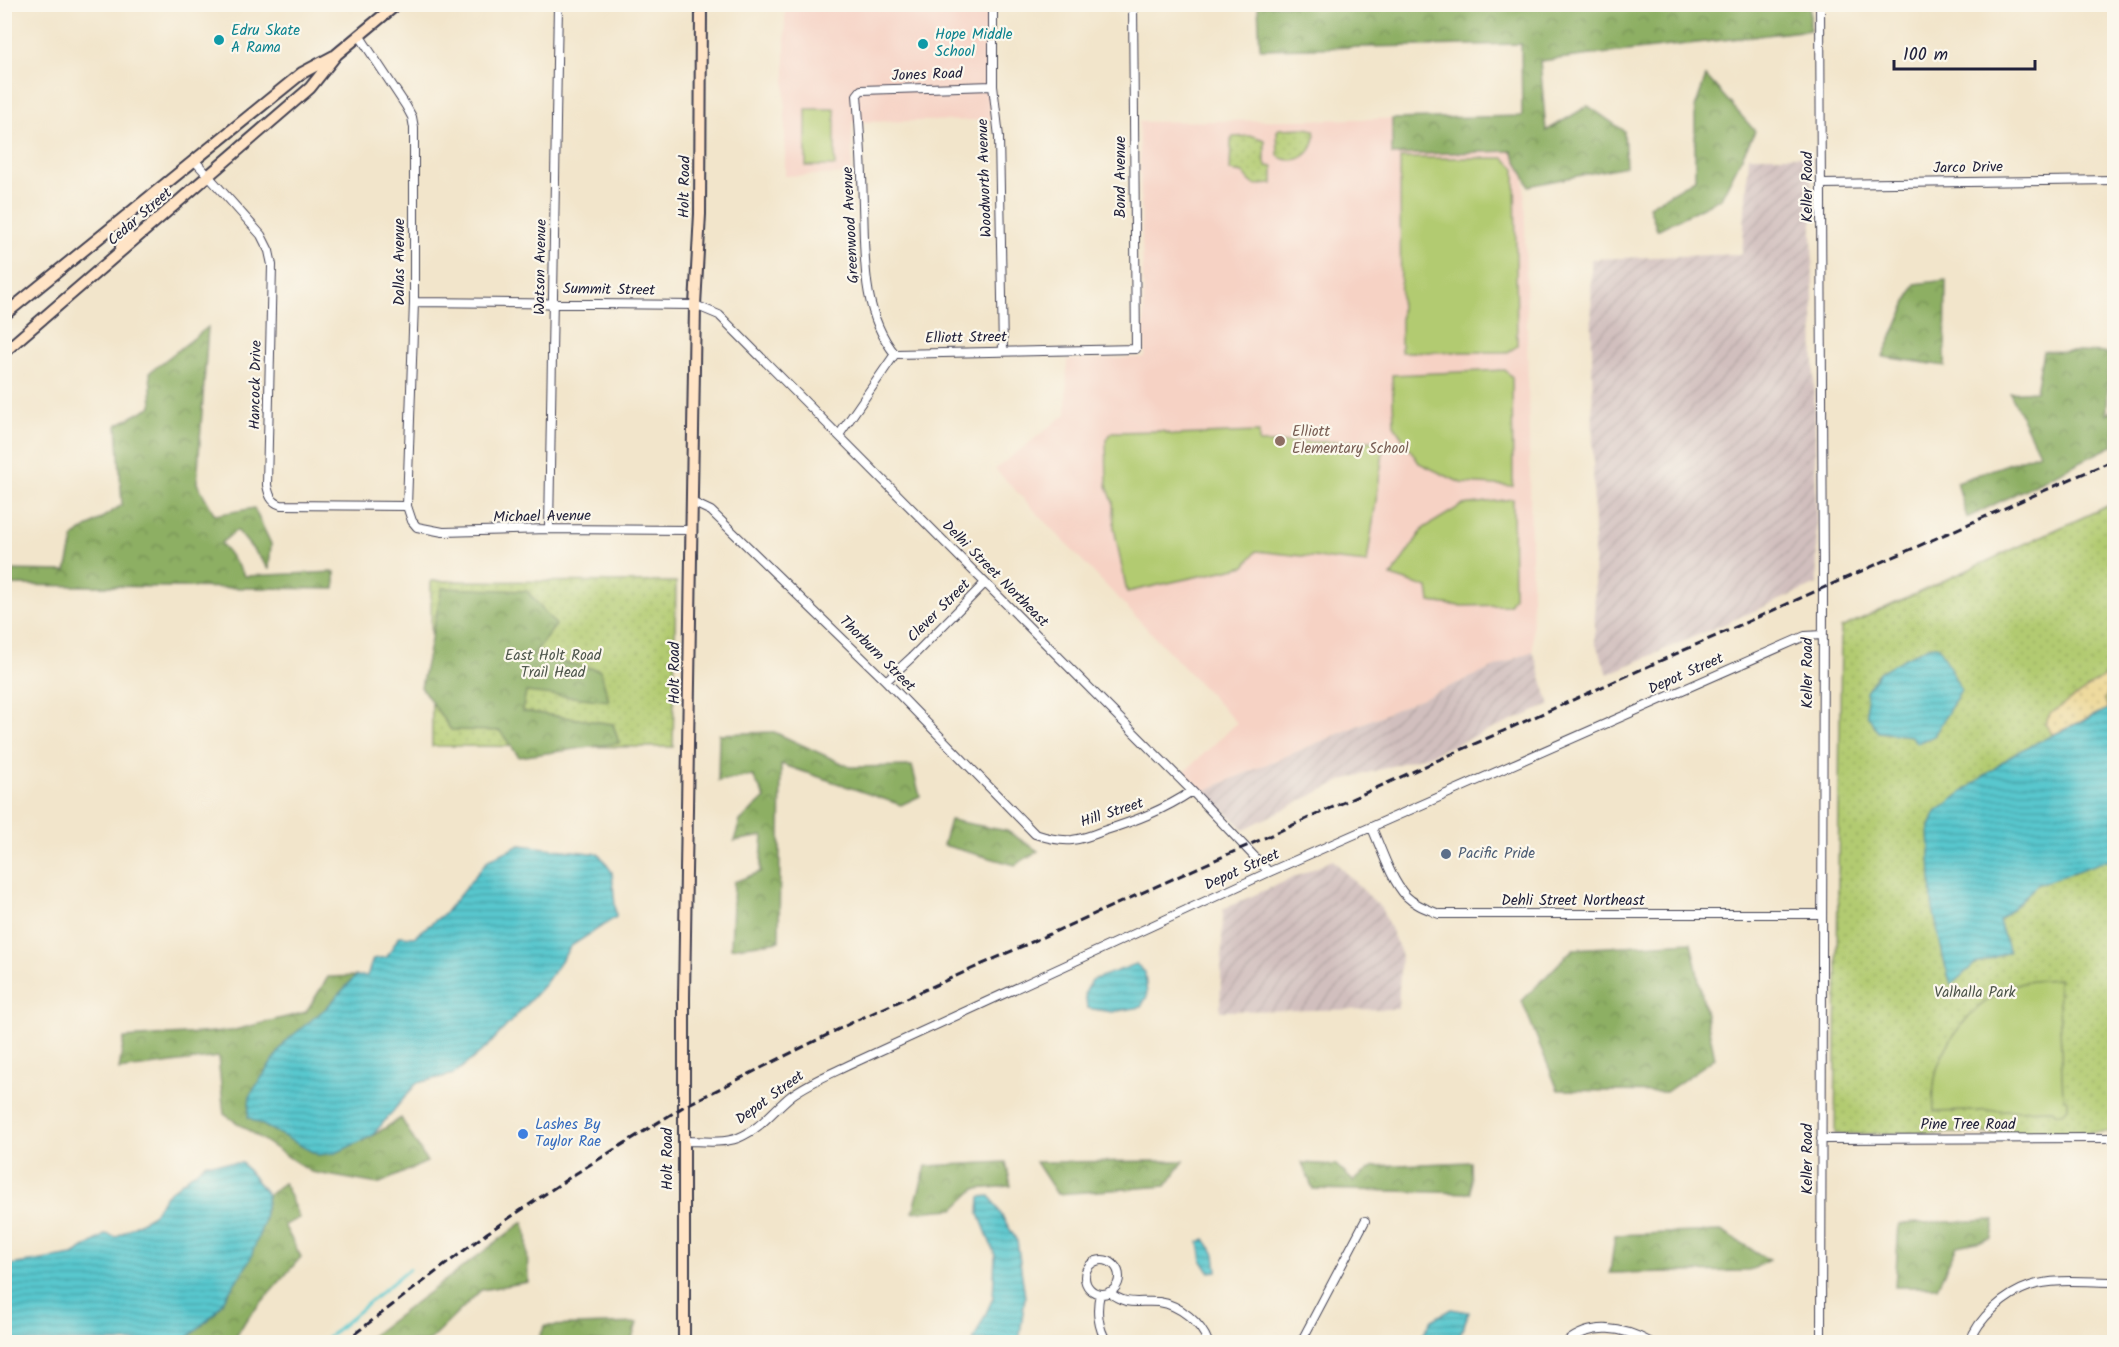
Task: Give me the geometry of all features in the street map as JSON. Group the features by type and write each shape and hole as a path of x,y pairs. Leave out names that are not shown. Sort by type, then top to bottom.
{"main road":[{"path":"337,54 396,4"},
{"name":"Holt Road","path":"684,1342 683,1141 695,305 700,214 701,4"},
{"name":"Cedar Street","path":"4,315 302,73 337,54"},
{"name":"Cedar Street","path":"4,352 104,268 293,102 314,83 337,54"},
{"path":"104,268 127,239 127,231 120,221"}],"street":[{"name":"Watson Avenue","path":"549,529 558,4"},
{"name":"Woodworth Avenue","path":"993,4 993,86 999,136 1003,351"},
{"name":"Bond Avenue","path":"1133,4 1136,349"},
{"name":"Keller Road","path":"1820,4 1822,184 1821,1342"},
{"name":"Dallas Avenue","path":"359,35 412,117 414,302 407,506"},
{"name":"Jones Road","path":"861,90 993,86"},
{"name":"Greenwood Avenue","path":"861,90 857,95 867,283 877,325 885,342 895,354"},
{"name":"Hancock Drive","path":"195,161 261,235 269,251 272,274 267,485 269,495 275,503 281,506 407,506"},
{"name":"Jarco Drive","path":"1822,184 2115,180"},
{"name":"Summit Street","path":"414,302 695,305"},
{"name":"Delhi Street Northeast","path":"695,305 719,315 1192,791 1269,872"},
{"name":"Elliott Street","path":"895,354 1136,349"},
{"path":"839,435 895,354"},
{"name":"Thorburn Street","path":"692,502 711,511 886,681 1035,834"},
{"name":"Michael Avenue","path":"407,506 412,521 417,527 443,532 549,529 692,530"},
{"name":"Clever Street","path":"886,681 986,583"},
{"name":"Depot Street","path":"683,1141 725,1141 739,1138 756,1129 790,1097 821,1078 1269,872 1805,636 1822,635"},
{"name":"Hill Street","path":"1035,834 1050,839 1071,840 1091,835 1150,815 1192,791"},
{"name":"Dehli Street Northeast","path":"1372,828 1395,880 1406,896 1421,907 1439,914 1821,914"},
{"name":"Pine Tree Road","path":"1821,1139 2115,1138"},
{"path":"1301,1342 1365,1221"},
{"path":"1104,1260 1110,1262 1118,1270 1119,1278 1117,1285 1109,1292 1100,1294 1091,1291 1084,1280 1087,1268 1094,1261 1104,1260"},
{"path":"1970,1342 1985,1315 2029,1286 2048,1283 2115,1282"},
{"path":"1109,1292 1121,1301 1160,1302 1176,1307 1198,1324 1208,1342"},
{"path":"1100,1294 1099,1322 1107,1342"},
{"path":"1567,1342 1576,1335 1609,1327 1650,1342"}],"shaded area":[{"path":"785,5 989,5 990,120 852,122 852,174 785,176"},
{"name":"Elliott Elementary School","path":"1523,117 1533,651 1204,791 1183,773 1237,723 995,469 1066,414 1067,360 1145,357 1139,122"},
{"path":"1749,156 1811,156 1817,584 1608,674 1595,642 1591,259 1742,254"},
{"path":"1533,651 1550,705 1427,756 1343,780 1244,829 1204,791"},
{"path":"1333,860 1381,908 1401,953 1398,1009 1220,1011 1223,909"}],"green space":[{"path":"1258,5 1810,5 1810,30 1540,61 1546,131 1588,106 1624,131 1626,166 1529,186 1512,151 1392,155 1392,119 1522,116 1521,44 1260,49"},
{"path":"1706,76 1755,131 1721,198 1657,230 1649,206 1695,179 1695,108"},
{"path":"806,109 835,109 835,166 806,166"},
{"path":"1279,129 1314,130 1315,138 1310,151 1305,156 1292,160 1278,156 1277,131"},
{"path":"1253,136 1265,140 1265,163 1273,167 1273,184 1255,185 1243,173 1230,171 1231,140 1233,137"},
{"path":"1400,158 1504,158 1515,168 1517,346 1508,352 1401,352"},
{"path":"1946,280 1945,366 1883,357 1915,284"},
{"path":"208,327 197,483 215,515 254,508 271,544 269,569 237,530 221,543 245,576 335,572 335,589 5,585 5,570 66,571 74,536 122,505 117,425 152,406 150,372"},
{"path":"2043,351 2109,353 2107,414 2114,410 2114,445 1967,518 1957,482 2039,453 2010,393 2036,391"},
{"path":"1505,370 1512,377 1513,486 1461,483 1419,463 1394,425 1392,375"},
{"path":"1162,431 1173,435 1259,432 1259,443 1378,441 1384,446 1367,563 1256,551 1245,566 1127,592 1114,528 1113,502 1107,486 1106,439 1113,432"},
{"path":"1513,499 1514,597 1509,605 1460,606 1430,602 1428,588 1391,576 1424,528 1462,505"},
{"name":"Valhalla Park","path":"2114,503 2114,1132 1835,1134 1841,628"},
{"name":"East Holt Road Trail Head","path":"431,581 676,582 673,747 432,746"},
{"path":"442,588 527,591 556,625 532,656 600,670 609,701 526,692 522,711 613,724 619,743 519,757 500,731 451,730 421,687"},
{"path":"774,732 850,767 912,766 920,796 901,805 781,764 779,941 731,948 734,882 760,872 763,836 734,841 740,821 765,798 753,776 718,781 719,734"},
{"path":"950,820 1007,831 1038,851 1015,865 943,845"},
{"path":"1691,942 1715,1058 1666,1092 1558,1090 1522,1001 1573,949"},
{"path":"356,976 326,1008 372,1136 401,1118 427,1162 378,1184 311,1172 224,1114 218,1057 119,1070 124,1038 231,1031 306,1012 328,977"},
{"path":"2058,979 2063,1098 2068,1100 2068,1108 2062,1114 2055,1113 2052,1109 1934,1112 1935,1077 1938,1066 1951,1040 1968,1017 1990,998 2016,985 2031,981"},
{"path":"1184,1161 1166,1186 1057,1194 1036,1162"},
{"path":"1006,1162 1011,1186 975,1189 954,1209 913,1212 926,1166"},
{"path":"1470,1162 1471,1193 1313,1189 1302,1163 1336,1165 1353,1181 1374,1166"},
{"path":"284,1183 299,1218 284,1225 301,1257 246,1320 233,1342 183,1342 215,1313 263,1224 268,1195"},
{"path":"1995,1220 1992,1239 1957,1246 1937,1287 1895,1287 1899,1224"},
{"path":"523,1222 527,1234 528,1282 481,1290 428,1342 363,1342"},
{"path":"1721,1231 1769,1260 1749,1271 1610,1273 1615,1235"},
{"path":"637,1323 631,1342 537,1342 545,1326"}],"sand":[{"path":"2114,670 2114,685 2109,689 2105,700 2108,709 2053,735 2045,724 2050,714"}],"water":[{"path":"1928,646 1939,646 1961,690 1934,736 1917,743 1911,736 1878,732 1867,714 1866,692 1879,672"},
{"path":"2114,706 2114,858 2037,885 1999,921 2009,952 1975,964 1951,985 1932,904 1929,829 1936,812 2015,753"},
{"path":"520,845 599,854 612,872 616,917 571,946 545,984 488,1046 454,1074 417,1083 372,1136 336,1153 318,1155 248,1117 250,1095 286,1041 326,1008 356,976 367,976 373,959 387,957 399,936 414,937 446,912 488,860"},
{"path":"1136,964 1145,972 1147,996 1141,1007 1112,1012 1087,1008 1085,993 1092,980"},
{"path":"206,1163 242,1163 268,1195 263,1224 249,1262 215,1313 183,1342 5,1342 5,1271 11,1265 73,1255 106,1234 116,1237 153,1215 166,1195"},
{"path":"990,1196 1017,1241 1025,1297 1019,1342 973,1341 993,1298 995,1255 979,1214 980,1197"},
{"path":"1205,1239 1215,1254 1217,1271 1209,1272 1202,1261 1199,1242"},
{"path":"1451,1309 1469,1312 1457,1342 1410,1342 1421,1337 1432,1320"}],"waterway":[{"path":"322,1342 409,1269"}],"railway":[{"path":"344,1342 487,1233 575,1174 683,1107 853,1022 2114,460"}],"place":[{"name":"Edru Skate A Rama","path":"219,40"},
{"name":"Hope Middle School","path":"923,44"},
{"name":"Elliott Elementary School","path":"1280,441"},
{"name":"Pacific Pride","path":"1446,854"},
{"name":"Lashes By Taylor Rae","path":"523,1134"}]}
